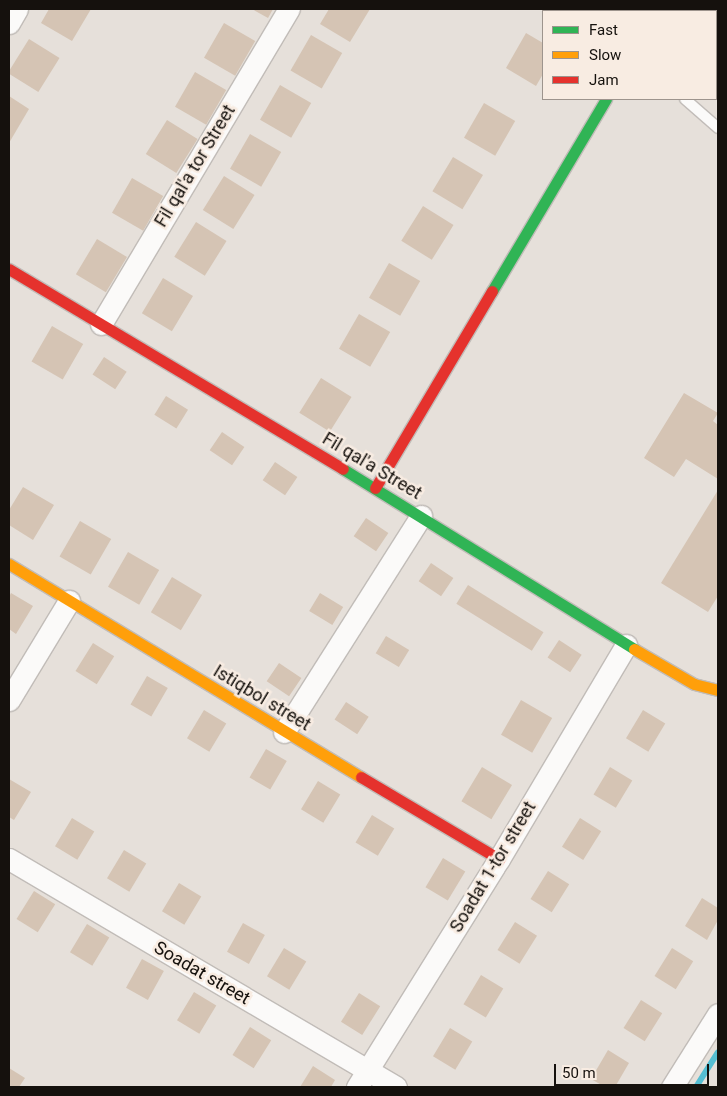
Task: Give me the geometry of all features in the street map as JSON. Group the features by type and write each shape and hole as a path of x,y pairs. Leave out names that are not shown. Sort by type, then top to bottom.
{"street":[{"path":"9,23 17,9"},
{"name":"Fil qal'a tor Street","path":"102,324 289,9"},
{"path":"375,488 605,100"},
{"name":"Fil qal'a Street","path":"9,269 421,516 626,645 694,684 718,690"},
{"path":"284,732 421,516"},
{"name":"Istiqbol street","path":"9,564 284,732 499,858"},
{"path":"9,700 69,601"},
{"name":"Soadat 1-tor street","path":"362,1079 499,858 626,645"},
{"name":"Soadat street","path":"9,859 362,1079 396,1087"},
{"path":"672,1087 718,1014"}],"lane":[{"path":"686,100 718,128"}],"building":[{"path":"49,9 91,9 72,41 41,23"},
{"path":"252,9 273,9 268,18"},
{"path":"329,9 370,9 350,42 320,24"},
{"path":"224,23 255,41 235,76 204,58"},
{"path":"526,33 542,42 542,76 536,86 506,68"},
{"path":"311,35 342,53 322,89 290,71"},
{"path":"29,39 60,58 38,92 9,74"},
{"path":"195,72 226,90 206,125 175,107"},
{"path":"280,85 311,103 291,138 260,120"},
{"path":"9,96 29,109 9,143"},
{"path":"484,103 515,121 495,156 464,138"},
{"path":"167,120 198,139 176,173 146,154"},
{"path":"250,134 281,152 261,187 230,169"},
{"path":"453,157 483,175 462,209 432,191"},
{"path":"224,176 255,195 233,229 203,210"},
{"path":"132,178 163,196 143,231 112,213"},
{"path":"423,206 454,225 432,260 401,241"},
{"path":"196,222 227,241 205,276 174,257"},
{"path":"97,239 127,257 106,292 76,274"},
{"path":"389,263 420,281 400,316 369,298"},
{"path":"163,278 193,296 172,331 142,313"},
{"path":"359,314 390,332 370,367 339,349"},
{"path":"52,326 83,344 63,380 32,362"},
{"path":"104,357 127,372 115,389 93,375"},
{"path":"321,378 352,397 330,432 299,413"},
{"path":"684,393 718,413 713,421 718,425 718,479 686,459 674,477 644,458"},
{"path":"166,396 188,410 176,428 154,415"},
{"path":"222,432 244,447 232,465 210,450"},
{"path":"275,462 297,477 285,495 263,480"},
{"path":"23,487 54,505 33,540 9,525 9,510"},
{"path":"718,490 718,596 708,612 661,583"},
{"path":"366,518 388,533 376,551 354,536"},
{"path":"80,521 111,539 91,575 60,557"},
{"path":"128,552 159,570 139,605 108,587"},
{"path":"431,563 453,578 441,596 419,581"},
{"path":"172,577 202,595 181,630 151,612"},
{"path":"468,585 543,632 532,651 456,604"},
{"path":"11,593 33,606 16,634 9,629 9,597"},
{"path":"320,593 343,607 332,625 309,611"},
{"path":"386,636 409,650 399,667 376,653"},
{"path":"559,640 582,655 570,672 548,658"},
{"path":"93,643 114,656 97,684 76,671"},
{"path":"279,663 301,678 289,696 267,681"},
{"path":"147,676 168,688 151,717 130,705"},
{"path":"521,700 552,718 532,753 501,735"},
{"path":"346,702 369,717 357,734 335,720"},
{"path":"204,710 226,723 209,752 187,738"},
{"path":"643,710 665,723 648,752 626,738"},
{"path":"266,749 287,761 270,790 250,778"},
{"path":"482,767 512,785 491,819 461,801"},
{"path":"610,767 632,780 616,808 594,794"},
{"path":"9,779 31,792 14,820 9,817"},
{"path":"318,781 340,794 323,823 301,809"},
{"path":"372,815 394,828 378,856 356,842"},
{"path":"72,818 94,831 77,860 55,846"},
{"path":"580,818 601,831 583,860 562,847"},
{"path":"124,850 146,863 129,892 107,878"},
{"path":"443,858 465,871 448,901 425,887"},
{"path":"548,871 569,884 552,912 531,899"},
{"path":"179,883 201,896 184,925 162,911"},
{"path":"34,891 55,904 38,932 17,919"},
{"path":"702,898 718,908 718,920 707,940 685,926"},
{"path":"515,922 537,936 520,964 498,950"},
{"path":"243,923 265,935 249,964 227,952"},
{"path":"87,924 109,937 92,966 70,952"},
{"path":"284,948 306,961 289,990 267,976"},
{"path":"672,948 693,961 676,989 655,976"},
{"path":"142,959 164,971 148,1000 126,988"},
{"path":"481,975 503,988 486,1018 463,1004"},
{"path":"194,992 216,1005 199,1034 177,1020"},
{"path":"359,993 380,1006 362,1035 341,1022"},
{"path":"641,1000 662,1013 645,1041 624,1028"},
{"path":"250,1027 271,1040 254,1068 233,1055"},
{"path":"450,1028 472,1041 455,1070 433,1056"},
{"path":"608,1050 629,1063 615,1087 605,1087 591,1079"},
{"path":"313,1066 335,1080 331,1087 300,1087"},
{"path":"9,1068 25,1078 19,1087 9,1087"}],"waterway":[{"path":"696,1087 718,1052"}],"traffic: fast":[{"path":"492,291 605,100"},
{"path":"343,469 634,649"}],"traffic: slow":[{"path":"9,564 361,777"},
{"path":"634,649 694,684 718,690"}],"traffic: jam":[{"path":"9,269 343,469"},
{"path":"375,488 492,291"},
{"path":"361,777 499,859"}]}
